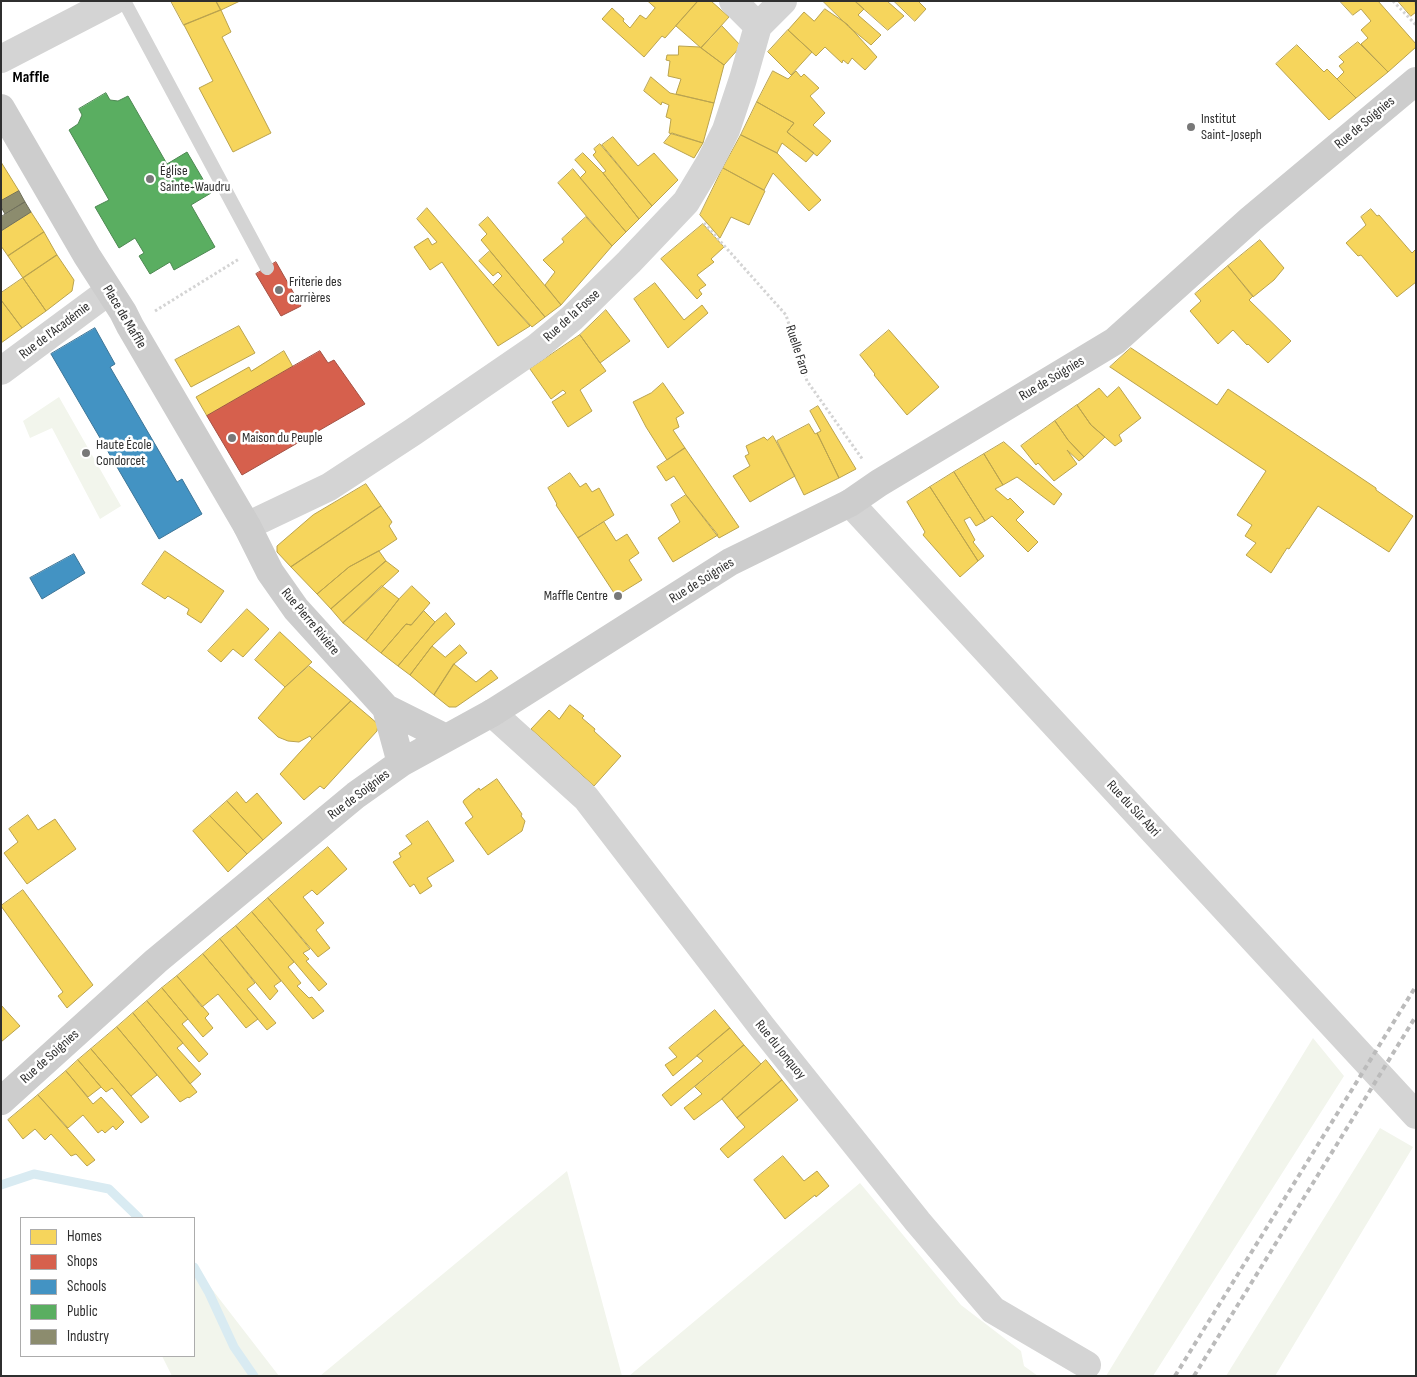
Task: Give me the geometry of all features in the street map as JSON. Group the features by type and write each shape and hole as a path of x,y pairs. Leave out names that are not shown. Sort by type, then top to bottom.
{"street":[{"path":"1,59 113,1"},
{"path":"733,1 758,26"},
{"name":"Rue de la Fosse","path":"247,526 329,487 537,347 586,304 629,262 686,202 710,162 726,130 758,26 783,1"},
{"name":"Rue de Soignies","path":"1,1101 156,961 356,795 401,763 492,714 730,562 850,503 879,483 1115,341 1251,219 1416,81"},
{"name":"Place de Maffle","path":"1,108 109,291 124,312 130,326 247,526"},
{"name":"Rue de l'Académie","path":"1,371 109,291"},
{"name":"Rue du Sûr Abri","path":"850,503 1416,1116"},
{"name":"Rue Pierre Rivière","path":"247,526 270,572 296,609 386,708 446,738"},
{"name":"Rue Pierre Rivière","path":"386,708 401,763"},
{"name":"Rue du Jonquoy","path":"492,714 586,798 762,1027 918,1222 993,1310 1086,1365"}],"lane":[{"path":"124,1 267,268"}],"path":[{"path":"1393,1 1416,25"},
{"name":"Ruelle Faro","path":"686,202 786,315 807,381 879,483"},
{"path":"130,326 256,248"}],"shaded area":[{"path":"59,397 121,506 100,519 52,428 30,438 23,421"},
{"path":"1313,1038 1344,1076 1153,1376 1106,1376"},
{"path":"1380,1128 1413,1147 1275,1376 1226,1376"},
{"path":"567,1171 622,1376 320,1376"},
{"path":"860,1183 961,1305 1021,1351 1024,1366 1038,1376 629,1376"},
{"path":"195,1267 279,1376 172,1376 162,1357 195,1357"}],"building: Homes":[{"path":"171,1 216,1 221,10 184,25"},
{"path":"216,1 240,1 221,10"},
{"path":"648,1 698,1 665,38 662,36 644,57 602,19 612,8 624,19 623,21 630,28 640,15 646,19 655,8"},
{"path":"698,1 711,1 729,17 701,48 676,26"},
{"path":"823,1 855,1 864,9 858,15 881,35 871,45 849,27"},
{"path":"855,1 887,1 904,16 888,30"},
{"path":"894,1 918,1 926,9 915,21"},
{"path":"1340,1 1378,1 1416,44 1416,47 1388,72 1361,44 1368,38 1361,30 1371,21 1361,9 1353,15"},
{"path":"1398,1 1415,1 1416,12 1411,16"},
{"path":"825,9 847,24 877,57 865,70 852,58 848,64 843,60 842,63 825,47 816,56 788,30 804,12 814,21"},
{"path":"221,10 231,32 222,37 271,133 233,152 199,88 213,81 184,25"},
{"path":"722,26 741,46 724,65 701,48"},
{"path":"788,30 812,52 791,75 768,52"},
{"path":"1358,42 1388,72 1356,98 1337,79 1344,72 1339,66 1344,62 1339,57"},
{"path":"1297,45 1324,72 1327,69 1356,98 1329,120 1276,64"},
{"path":"679,46 700,47 724,65 714,103 676,94 681,79 668,76 670,61 666,60 667,55 678,55"},
{"path":"773,71 788,79 796,71 801,77 804,74 819,88 810,96 825,113 813,125 831,141 817,156 787,132 794,123 757,102"},
{"path":"651,77 670,93 714,103 703,143 669,133 671,119 666,117 669,105 662,102 661,105 644,91"},
{"path":"757,102 794,123 787,132 814,153 806,162 782,143 777,153 741,135"},
{"path":"672,133 703,143 694,158 664,143"},
{"path":"741,135 777,153 821,200 809,211 773,173 764,190 723,168"},
{"path":"613,137 638,166 654,153 678,180 652,206 602,145"},
{"path":"600,144 652,206 639,219 603,173 606,171 593,155 596,152 594,149"},
{"path":"583,153 603,173 639,219 626,232 580,178 586,172 575,160"},
{"path":"1,162 19,191 1,201"},
{"path":"723,168 765,191 749,225 731,217 720,238 700,215"},
{"path":"573,169 626,232 612,246 558,183"},
{"path":"427,208 530,326 498,346 442,262 430,270 414,247 428,238 432,245 437,242 417,219"},
{"path":"1371,209 1377,216 1379,215 1412,253 1416,249 1416,282 1397,297 1361,255 1358,256 1346,243 1366,225 1361,217"},
{"path":"31,212 44,232 8,256 1,246 1,231"},
{"path":"488,217 561,305 545,317 481,240 487,234 479,225"},
{"path":"586,217 612,246 561,305 545,285 555,272 543,260 564,242 562,239"},
{"path":"703,224 724,247 711,259 714,262 697,275 706,285 699,290 702,294 697,299 661,259"},
{"path":"44,232 57,255 23,278 8,256"},
{"path":"1260,240 1284,268 1274,280 1253,297 1228,266"},
{"path":"490,251 545,317 532,327 493,285 502,276 498,272 493,276 479,261"},
{"path":"57,255 74,280 72,291 46,311 23,278"},
{"path":"1228,266 1253,296 1249,300 1291,341 1268,363 1233,330 1218,344 1190,311 1201,301 1195,294"},
{"path":"23,278 46,311 22,328 1,300 1,293"},
{"path":"655,283 684,320 702,305 708,313 668,348 634,299"},
{"path":"1,300 22,328 1,343"},
{"path":"606,310 630,341 600,363 580,335"},
{"path":"239,326 255,353 191,387 175,360"},
{"path":"889,330 939,387 907,415 860,355"},
{"path":"580,335 606,371 580,390 592,411 568,427 552,402 566,393 563,390 551,399 530,369"},
{"path":"1131,348 1217,405 1228,389 1376,488 1376,490 1413,516 1389,552 1318,506 1271,573 1246,555 1256,543 1245,536 1252,525 1237,515 1266,471 1110,367"},
{"path":"284,351 293,367 207,416 196,397 249,367 251,371"},
{"path":"663,383 684,413 676,418 679,427 673,430 685,448 667,460 633,402 651,393"},
{"path":"1119,387 1141,418 1119,435 1122,441 1115,446 1091,425 1077,405 1099,388 1107,397"},
{"path":"1077,405 1091,425 1105,437 1084,457 1068,440 1055,421"},
{"path":"818,406 856,469 839,478 817,433 821,431 810,411"},
{"path":"1055,421 1068,440 1084,457 1079,461 1067,450 1077,464 1054,481 1038,463 1036,465 1021,446"},
{"path":"809,424 815,434 817,433 839,478 804,495 777,441"},
{"path":"773,436 795,476 750,502 733,476 750,466 745,456 749,454 746,446 764,437 767,440"},
{"path":"1004,442 1062,494 1054,505 1017,477 1003,485 984,454"},
{"path":"685,448 739,527 719,538 674,476 666,481 657,467"},
{"path":"984,454 1003,485 995,489 1008,500 1010,498 1024,512 1016,520 1038,542 1028,552 992,516 985,521 954,472"},
{"path":"954,472 985,521 976,526 970,517 964,520 975,540 973,542 984,556 978,561 930,487"},
{"path":"570,473 580,487 586,483 592,492 599,488 614,515 578,538 556,505 548,488"},
{"path":"366,484 381,506 291,567 277,552 277,546 313,515"},
{"path":"930,487 978,561 960,577 923,535 925,532 907,502"},
{"path":"686,495 718,535 673,562 658,538 680,522 671,505"},
{"path":"381,506 392,522 389,526 397,539 349,567 317,594 291,567"},
{"path":"604,522 616,541 627,534 639,553 629,560 642,580 616,596 578,538"},
{"path":"165,551 224,591 201,623 187,614 189,609 168,596 165,599 142,584"},
{"path":"379,551 386,561 331,609 317,594 349,567"},
{"path":"386,561 399,571 343,623 331,609"},
{"path":"382,586 399,599 366,641 343,623"},
{"path":"412,586 430,603 411,625 406,624 381,653 366,641 399,599"},
{"path":"247,609 269,629 243,657 233,649 221,662 208,651"},
{"path":"424,611 435,622 398,666 381,653 406,624 411,625"},
{"path":"446,613 455,624 432,646 410,675 398,666 435,622"},
{"path":"280,632 312,662 285,687 255,660"},
{"path":"460,645 467,653 454,664 434,695 410,675 432,646 445,657"},
{"path":"454,664 476,682 491,670 498,678 456,707 449,707 434,695"},
{"path":"309,666 351,701 312,739 310,736 299,742 288,741 278,737 258,718 285,687"},
{"path":"351,701 378,724 377,731 324,789 320,786 304,800 280,774"},
{"path":"570,705 584,716 582,718 595,729 594,731 621,756 594,786 531,729 549,710 559,719"},
{"path":"497,779 525,821 522,831 488,855 465,823 473,817 463,802 479,788 480,790"},
{"path":"237,792 246,803 257,793 282,823 263,840 227,801"},
{"path":"227,801 263,840 247,854 210,816"},
{"path":"28,815 38,830 55,819 76,849 27,884 4,853 18,842 9,829"},
{"path":"210,816 247,854 228,872 193,831"},
{"path":"428,821 454,861 427,878 432,886 420,894 414,884 410,887 393,862 401,857 399,853 412,844 406,836"},
{"path":"328,847 347,869 317,895 312,890 303,897 324,923 316,930 330,948 318,957 268,898"},
{"path":"23,890 93,985 67,1008 58,996 63,992 1,906"},
{"path":"268,898 310,949 303,953 309,959 306,961 327,984 319,991 252,912"},
{"path":"252,912 294,962 288,967 301,983 297,986 309,998 312,997 324,1011 313,1019 236,926"},
{"path":"236,926 281,981 274,986 278,991 270,1000 220,939"},
{"path":"220,939 255,983 247,989 276,1023 267,1030 203,954"},
{"path":"203,954 258,1019 246,1028 218,994 202,1007 177,976"},
{"path":"177,976 209,1014 205,1018 213,1028 203,1037 162,988"},
{"path":"162,988 188,1019 182,1024 208,1054 199,1062 147,1001"},
{"path":"147,1001 183,1043 177,1048 201,1074 190,1084 133,1013"},
{"path":"1,1005 20,1026 1,1042"},
{"path":"715,1010 730,1028 673,1076 665,1065 677,1057 669,1048"},
{"path":"133,1013 197,1092 189,1098 180,1102 117,1027"},
{"path":"117,1027 157,1075 131,1096 91,1049"},
{"path":"730,1028 744,1045 671,1106 662,1095 703,1061 697,1056"},
{"path":"744,1045 761,1064 722,1099 694,1120 684,1108 702,1094 695,1087"},
{"path":"91,1049 149,1117 141,1123 112,1088 106,1092 101,1087 78,1060"},
{"path":"78,1060 101,1087 88,1097 66,1071"},
{"path":"766,1060 782,1080 737,1118 722,1099"},
{"path":"66,1071 93,1104 101,1097 124,1122 116,1130 113,1126 105,1133 102,1130 98,1133 83,1115 68,1128 38,1095"},
{"path":"782,1080 798,1100 728,1158 720,1149 745,1127 737,1118"},
{"path":"38,1095 95,1160 87,1166 76,1154 71,1156 51,1134 45,1140 35,1129 23,1139 8,1120"},
{"path":"783,1156 804,1181 817,1171 829,1186 785,1219 754,1180"}],"building: Shops":[{"name":"Friterie des carrières","path":"276,262 301,306 281,316 256,274"},
{"path":"320,351 328,363 334,360 365,404 242,475 207,416"}],"building: Schools":[{"path":"95,328 115,364 110,367 177,482 182,479 202,514 159,539 51,354"},
{"path":"74,554 85,573 42,599 30,578"}],"building: Public":[{"name":"Église Sainte-Waudru","path":"106,93 110,100 118,101 128,96 167,164 187,152 211,193 191,205 215,247 174,270 170,262 150,274 139,256 144,253 135,238 119,248 95,207 109,200 69,130 78,124 82,115 79,109"}],"building: Industry":[{"path":"19,191 25,202 5,214 1,207 1,201"},
{"path":"25,202 31,212 1,231 1,217"}],"waterway":[{"path":"1,1185 34,1174 109,1189 138,1217"},
{"path":"195,1269 209,1293 234,1347 254,1376"}],"railway":[{"path":"1175,1376 1416,986"},
{"path":"1194,1376 1416,1016"}],"place":[{"name":"Institut Saint-Joseph","path":"1191,127"},
{"name":"Église Sainte-Waudru","path":"150,179"},
{"name":"Friterie des carrières","path":"279,290"},
{"name":"Maison du Peuple","path":"232,438"},
{"name":"Haute École Condorcet","path":"86,453"},
{"name":"Maffle Centre","path":"618,596"}],"district":[{"name":"Maffle","path":"31,78"}]}
